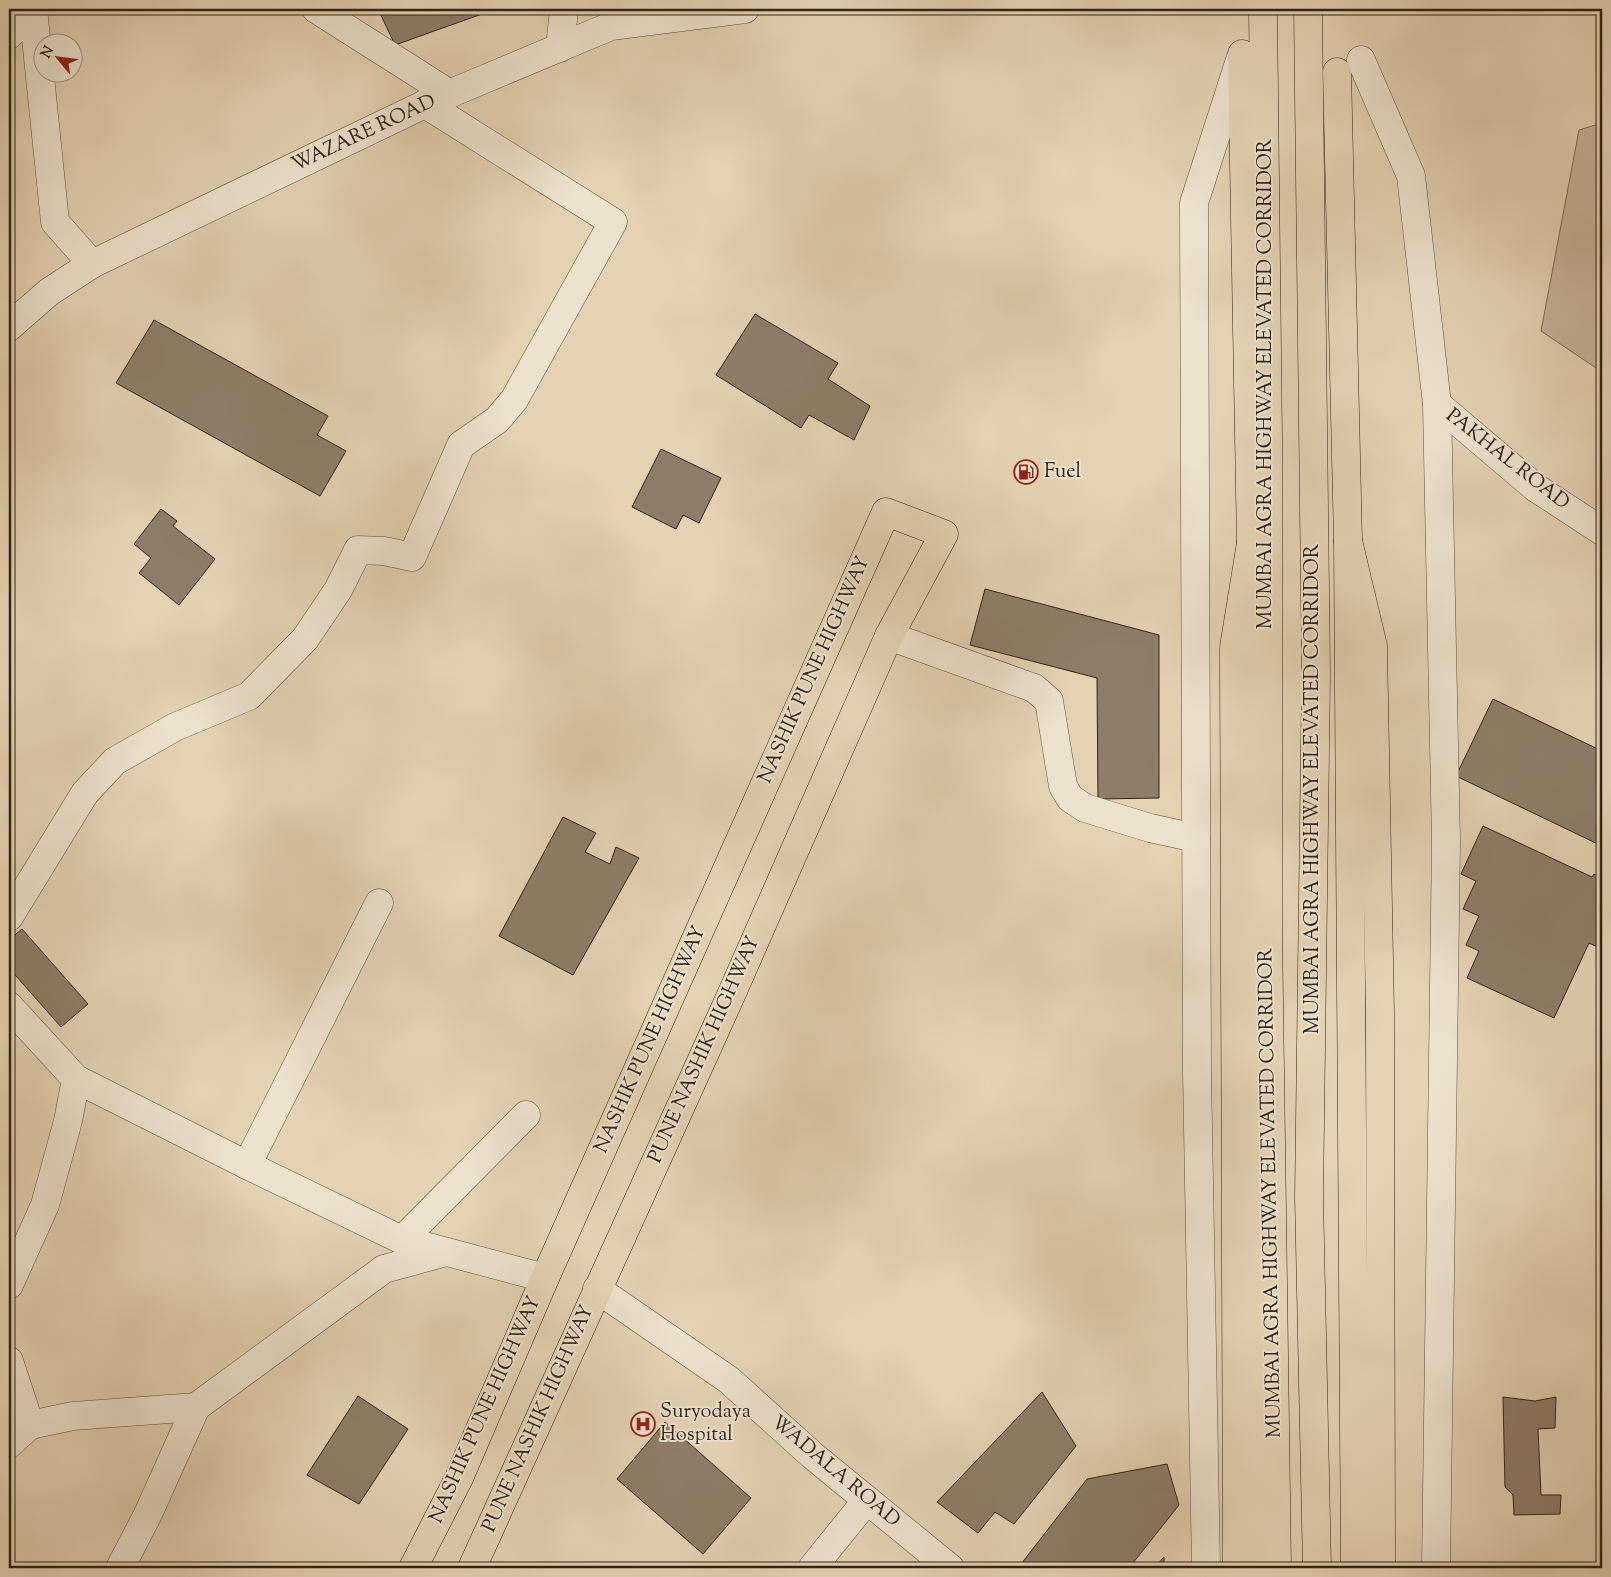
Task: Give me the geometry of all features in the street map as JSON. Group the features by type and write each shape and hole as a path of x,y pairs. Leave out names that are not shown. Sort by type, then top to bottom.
{"main road":[{"name":"MUMBAI AGRA HIGHWAY ELEVATED CORRIDOR","path":"1263,9 1268,437 1268,930 1277,1568"},
{"name":"MUMBAI AGRA HIGHWAY ELEVATED CORRIDOR","path":"1308,9 1316,674 1309,1197 1317,1568"},
{"path":"1242,54 1251,543 1256,1568"},
{"path":"1337,72 1348,541 1355,1568"},
{"name":"PUNE NASHIK HIGHWAY","path":"472,1568 728,1002 889,636 944,534 886,512"},
{"name":"NASHIK PUNE HIGHWAY","path":"413,1568 459,1478 545,1278 886,512"},
{"path":"1348,541 1373,646 1380,1012 1381,1568"},
{"path":"1237,1568 1234,647 1251,543"}],"street":[{"path":"9,35 33,9"},
{"path":"33,9 54,222 92,264"},
{"path":"316,9 450,94"},
{"path":"560,48 564,9"},
{"name":"WAZARE ROAD","path":"9,327 49,292 92,264 426,104 611,26 745,9"},
{"path":"1206,1568 1197,1082 1194,203 1242,54"},
{"path":"1361,60 1411,176 1437,404 1446,842 1436,1568"},
{"path":"9,917 85,793 115,761 174,727 249,696 305,639 338,590 358,550 384,551 412,557 461,445 497,420 514,400 613,222 426,104"},
{"name":"PAKHAL ROAD","path":"1437,404 1536,488 1602,531"},
{"path":"889,636 1034,688 1049,701 1063,786 1070,798 1085,808 1150,828 1196,838"},
{"path":"246,1166 379,903"},
{"path":"9,1006 76,1079 246,1166 402,1240 545,1278"},
{"path":"9,1285 45,1205 68,1121 76,1079"},
{"path":"402,1240 526,1115"},
{"path":"120,1568 148,1514 196,1407 384,1269 449,1251"},
{"name":"WADALA ROAD","path":"597,1289 729,1380 812,1455 950,1568"},
{"path":"9,1361 30,1425"},
{"path":"9,1444 30,1425 74,1416 196,1407"},
{"path":"812,1568 868,1500"}],"shaded area":[{"path":"1602,123 1602,372 1541,331 1579,130"}],"building":[{"path":"378,9 496,9 395,45"},
{"path":"755,314 838,363 828,379 870,406 854,440 809,415 801,428 716,375"},
{"path":"154,320 328,416 317,435 346,451 320,496 116,383"},
{"path":"661,449 721,478 699,523 683,515 676,529 632,507"},
{"path":"161,509 177,521 173,526 215,559 179,605 139,573 151,558 134,544"},
{"path":"985,589 1159,635 1159,798 1098,799 1097,678 970,645"},
{"path":"1493,699 1602,751 1602,846 1456,776"},
{"path":"563,817 596,833 585,852 610,864 616,847 639,858 573,975 499,936"},
{"path":"1483,826 1592,877 1594,874 1602,877 1602,949 1589,943 1554,1018 1467,978 1479,951 1466,945 1479,916 1463,909 1476,881 1461,874"},
{"path":"22,929 88,1004 61,1027 9,968 9,940"},
{"path":"1042,1392 1076,1446 1014,1524 995,1512 978,1533 937,1502"},
{"path":"358,1396 408,1429 359,1504 307,1475"},
{"path":"1503,1397 1535,1401 1556,1397 1555,1428 1538,1429 1541,1495 1561,1495 1560,1514 1514,1515 1513,1495 1505,1487"},
{"path":"665,1422 751,1498 703,1554 617,1479"},
{"path":"1167,1464 1179,1505 1129,1568 1018,1568 1087,1479"},
{"path":"1164,1557 1164,1568 1154,1568"}],"place":[{"name":"Fuel","path":"1026,472"},
{"name":"Suryodaya Hospital","path":"643,1424"}]}
